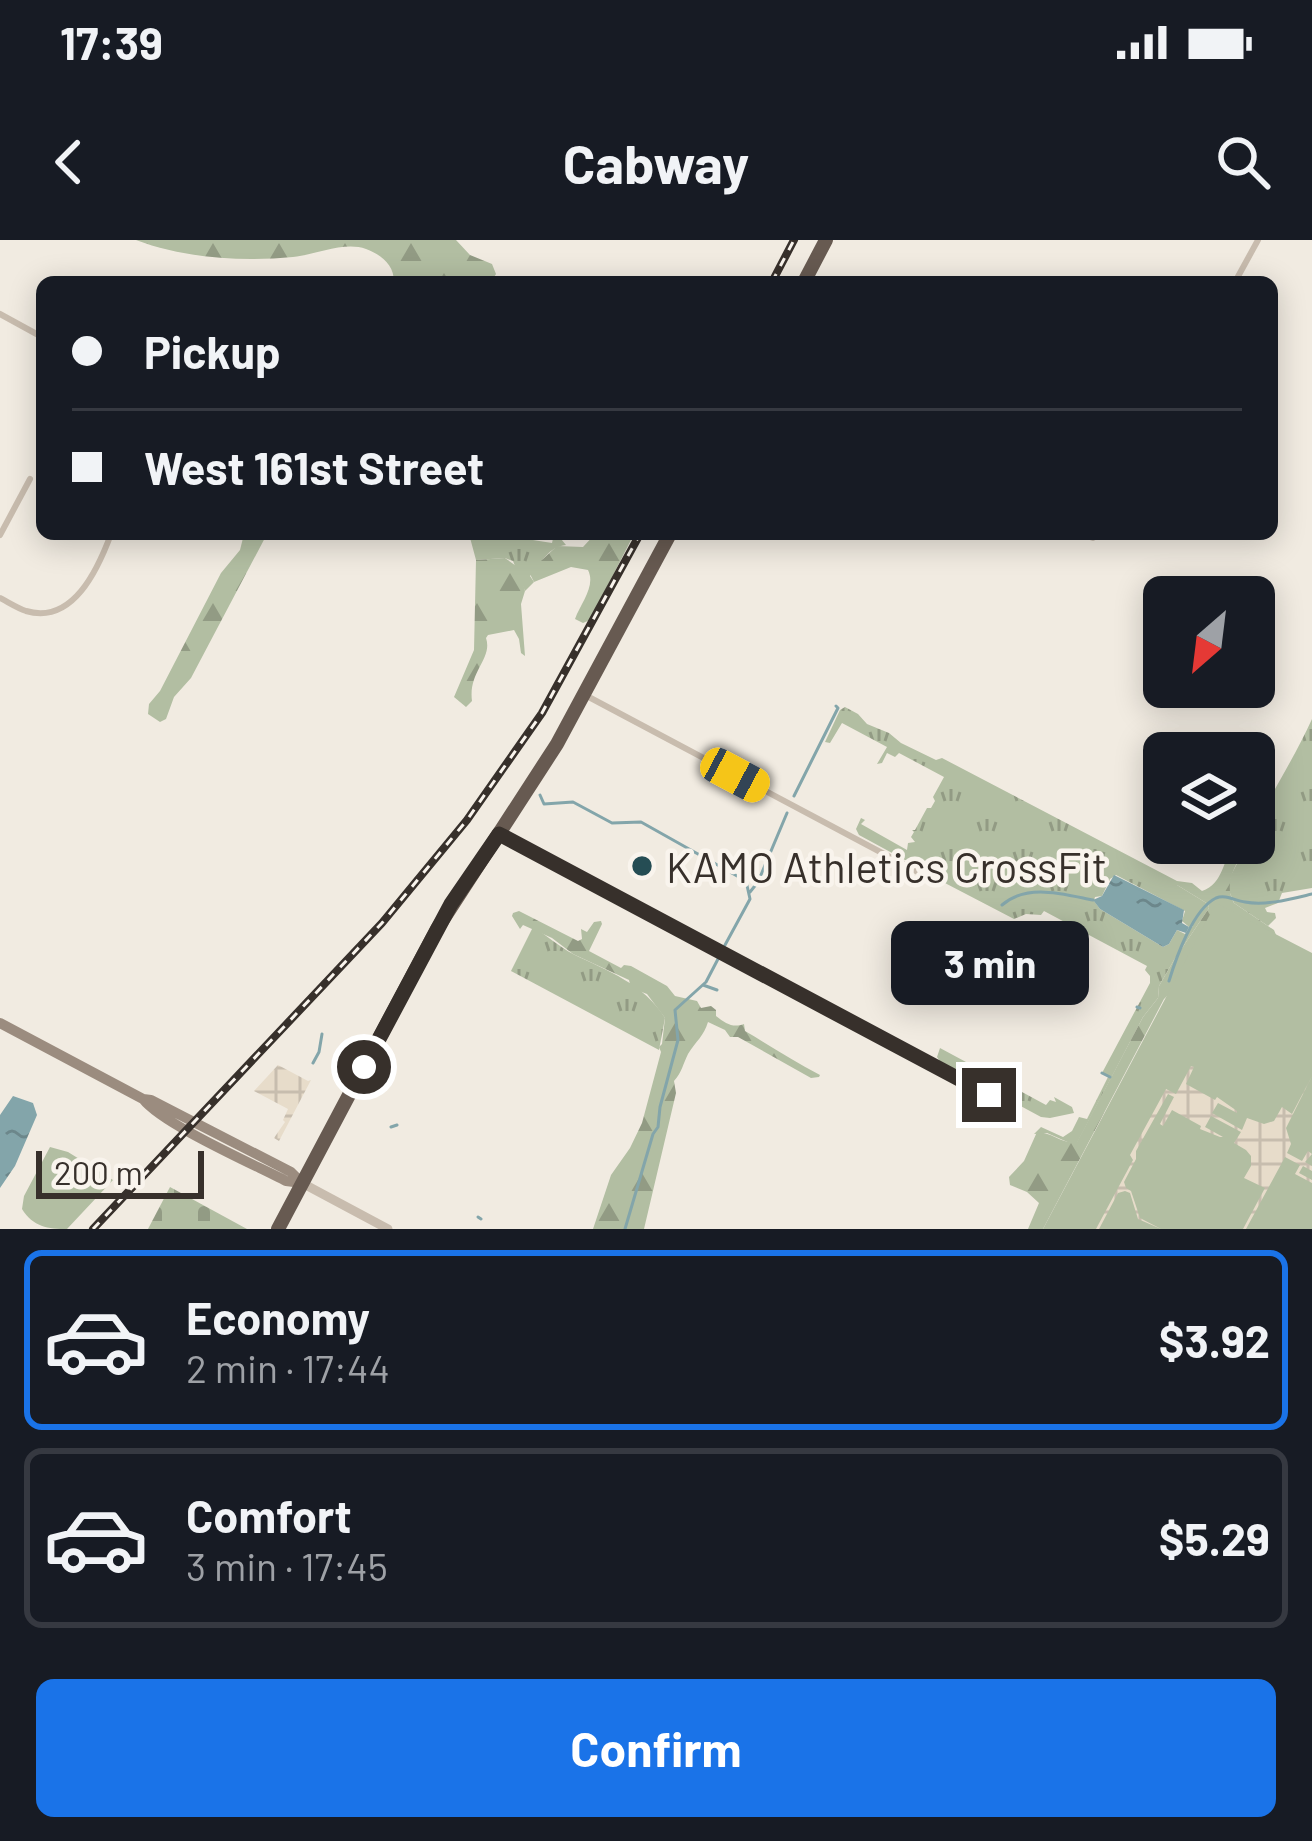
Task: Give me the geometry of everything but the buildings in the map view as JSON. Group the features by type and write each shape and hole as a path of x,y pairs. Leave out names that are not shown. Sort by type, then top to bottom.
{"highway":[{"path":"807,276 826,240"},
{"path":"278,1229 437,929 585,695 667,540"}],"main road":[{"path":"0,1023 291,1172 302,1183"}],"street":[{"path":"1238,276 1258,240"},
{"path":"0,314 36,334"},
{"path":"0,535 31,479"},
{"path":"0,598 31,612 64,607 81,593 108,540"},
{"path":"585,695 918,872"},
{"path":"499,834 1018,1111"},
{"path":"302,1183 388,1229"}],"green space":[{"path":"136,240 456,240 470,255 492,264 496,274 393,276 386,261 357,247 253,259 173,251"},
{"path":"242,540 264,540 191,678 160,722 148,714 149,704 221,573"},
{"path":"471,540 562,540 566,545 545,556 525,591 513,561 476,560"},
{"path":"589,540 631,540 590,620 583,623 575,619 589,588 588,570 571,567 534,582 529,572 557,546 583,547"},
{"path":"505,558 519,568 525,591 521,604 525,656 514,630 488,635 473,681 472,701 466,707 454,697 474,650 476,560"},
{"path":"845,707 901,743 936,760 942,758 1177,881 1208,904 1077,1143 1047,1133 1034,1134 1041,1127 1063,1137 1079,1117 1087,1119 1108,1077 1102,1073 1150,983 1147,966 1044,911 1014,919 943,882 924,861 905,860 859,835 856,829 861,818 865,820 861,824 907,850 908,843 915,842 912,830 931,808 944,777 899,753 895,757 887,753 877,764 887,747 842,723 830,743 825,742","holes":["1116,875 1185,911 1182,921 1193,926 1185,934 1177,930 1163,947 1100,909 1095,897 1102,896"]},
{"path":"1312,719 1312,888 1282,893 1278,903 1265,908 1276,918 1268,926 1234,903 1228,888 1237,864 1275,864 1275,789"},
{"path":"1225,864 1237,864 1230,887 1234,903 1274,930 1279,942 1164,999 1043,1229 1028,1229 1039,1203 1010,1185 1009,1177 1024,1161 1037,1132 1077,1142 1143,1017 1158,998 1159,986 1209,908 1177,881 1192,883 1202,891 1219,877"},
{"path":"1216,903 1312,953 1312,1229 1043,1229"},
{"path":"519,911 578,941 581,929 587,932 601,921 589,951 621,968 631,966 667,986 675,996 697,1001 701,1008 711,1006 726,1023 744,1024 745,1031 819,1077 811,1078 708,1022 674,1081 676,1093 644,1229 593,1229 611,1175 642,1123 665,1018 647,994 631,988 629,980 573,954 552,938 523,925 520,929 512,916"},
{"path":"533,927 647,996 665,1018 659,1050 511,971"},
{"path":"940,1048 1046,1105 1050,1100 1056,1102 1054,1097 1074,1113 1041,1117 941,1063"},
{"path":"50,1147 68,1152 113,1180 67,1229 42,1226 22,1209"},
{"path":"170,1187 247,1229 148,1229"}],"shaded area":[{"path":"278,1065 311,1080 279,1141 274,1138 288,1109 254,1091"},
{"path":"1191,1066 1186,1084 1237,1111 1218,1103 1212,1113 1242,1130 1247,1118 1264,1124 1274,1121 1282,1107 1292,1114 1312,1076 1286,1128 1291,1144 1287,1153 1302,1161 1308,1151 1312,1154 1305,1162 1312,1171 1303,1166 1299,1173 1312,1183 1295,1174 1300,1165 1285,1157 1243,1229 1265,1188 1244,1178 1251,1156 1234,1143 1241,1132 1211,1116 1205,1127 1220,1137 1172,1110 1163,1126 1174,1097 1168,1094 1124,1182 1131,1191 1140,1218 1161,1229 1138,1219 1130,1193 1125,1191 1118,1193 1096,1229 1166,1089 1176,1094"}],"water":[{"path":"1114,875 1184,910 1186,933 1177,930 1163,947 1100,909 1093,900 1102,896"},
{"path":"13,1096 33,1103 37,1115 0,1188 0,1115"}],"waterway":[{"path":"794,796 836,706"},
{"path":"540,795 544,804 573,802 612,823 641,822 746,881 750,899 725,945"},
{"path":"750,892 787,813"},
{"path":"1002,905 1034,892 1093,900"},
{"path":"1169,981 1193,923 1216,898 1261,903 1312,894"},
{"path":"992,925 996,933"},
{"path":"625,1229 658,1127 678,1040 675,1010 706,982 718,959"},
{"path":"703,985 717,990"},
{"path":"313,1063 322,1034"},
{"path":"1102,1073 1110,1077"},
{"path":"391,1127 397,1125"}],"railway":[{"path":"775,276 794,240"},
{"path":"93,1229 382,923 467,820 542,713 637,540"}],"place":[{"name":"KAMO Athletics CrossFit","path":"642,866"}],"route":[{"path":"364,1067 451,904 499,834 989,1095"}]}
